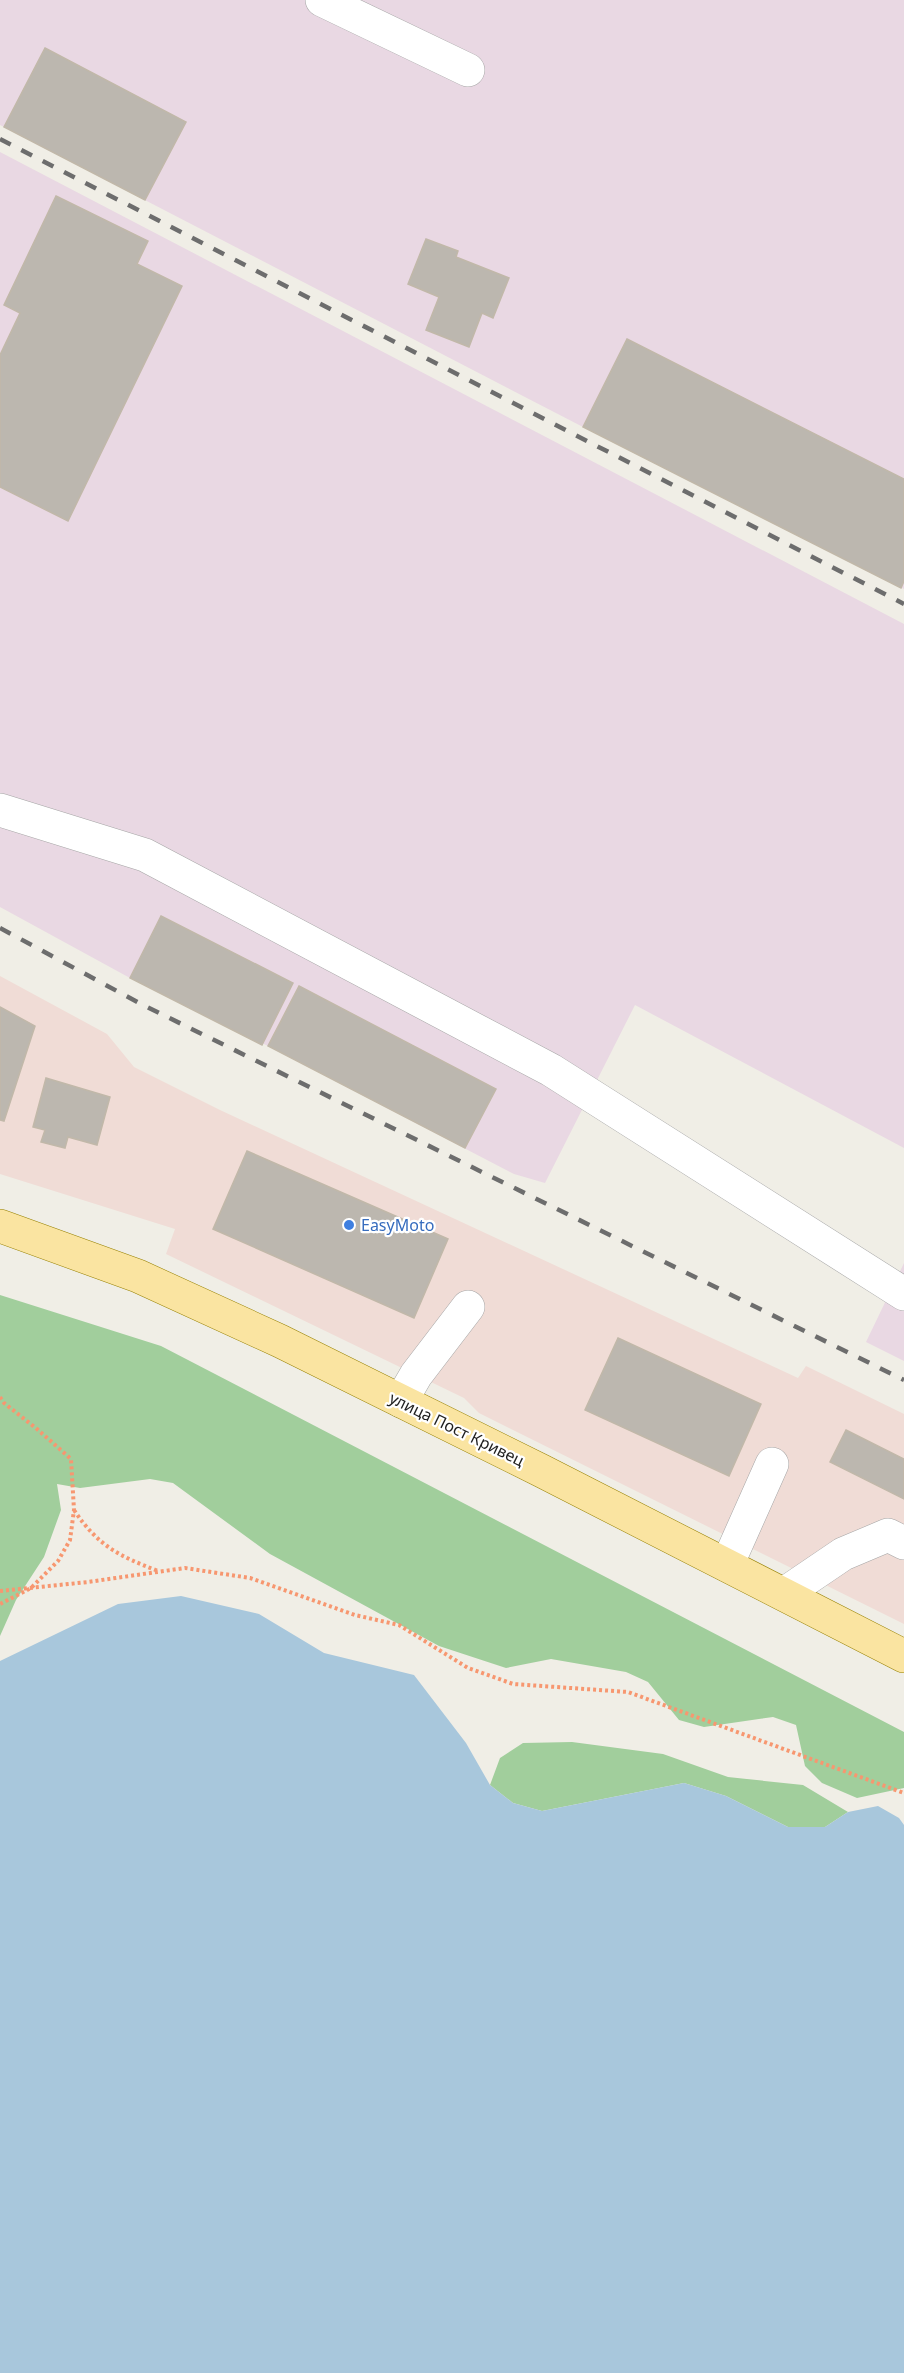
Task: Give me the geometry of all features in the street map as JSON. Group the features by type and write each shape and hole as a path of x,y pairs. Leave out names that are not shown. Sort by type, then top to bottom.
{"main road":[{"name":"улица Пост Кривец","path":"0,1226 138,1276 280,1341 904,1656"}],"lane":[{"path":"322,0 468,70"},
{"path":"0,810 146,855 550,1070 904,1294"},
{"path":"402,1401 416,1375 468,1307"},
{"path":"727,1565 772,1464"},
{"path":"784,1594 843,1554 888,1535 904,1543"}],"path":[{"path":"0,1397 4,1403 71,1459 74,1510 70,1540 58,1561 31,1588 0,1604"},
{"path":"74,1510 87,1530 121,1557 159,1572"},
{"path":"0,1591 185,1568 250,1578 355,1615 399,1625 468,1668 513,1684 628,1692 904,1793"}],"shaded area":[{"path":"0,0 904,0 904,589 583,427 0,125"},
{"path":"0,152 904,624 904,1148 635,1005 545,1183 514,1174 268,1046 130,978 0,907"},
{"path":"0,976 107,1034 134,1067 220,1110 798,1378 806,1366 904,1414 904,1624 479,1413 464,1398 166,1254 175,1229 0,1174"},
{"path":"904,1263 904,1361 866,1342"}],"green space":[{"path":"0,1295 161,1346 904,1732 904,1788 857,1798 822,1783 805,1766 796,1725 773,1717 704,1727 679,1720 648,1682 626,1672 551,1659 506,1668 439,1646 270,1554 173,1483 150,1479 80,1488 57,1484 61,1510 44,1557 16,1600 0,1636"},
{"path":"572,1742 663,1754 728,1777 803,1785 848,1812 825,1827 788,1827 726,1796 684,1783 542,1811 513,1803 490,1785 500,1758 523,1743"}],"water":[{"path":"181,1596 259,1614 324,1653 414,1675 466,1743 490,1785 513,1803 542,1811 684,1783 726,1796 788,1827 825,1827 848,1812 878,1806 899,1818 904,1825 904,2373 0,2373 0,1661 118,1604"}],"building":[{"path":"45,48 186,122 145,200 4,127"},
{"path":"56,196 148,241 137,264 182,286 68,521 0,487 0,355 20,313 4,305"},
{"path":"426,239 458,251 456,257 509,278 493,318 482,313 469,347 426,330 439,297 408,284"},
{"path":"627,339 904,479 904,581 901,588 583,427"},
{"path":"161,916 293,983 262,1045 130,978"},
{"path":"299,986 496,1089 465,1148 268,1046"},
{"path":"0,1007 35,1026 4,1121 0,1120"},
{"path":"46,1078 110,1097 97,1145 68,1137 65,1148 41,1142 45,1130 33,1127"},
{"path":"247,1151 448,1239 414,1318 213,1229"},
{"path":"618,1338 761,1404 729,1476 585,1410"},
{"path":"846,1430 904,1459 904,1499 830,1462"}],"railway":[{"path":"0,139 904,604"},
{"path":"0,928 141,1004 904,1380"}],"place":[{"name":"EasyMoto","path":"349,1225"}]}
